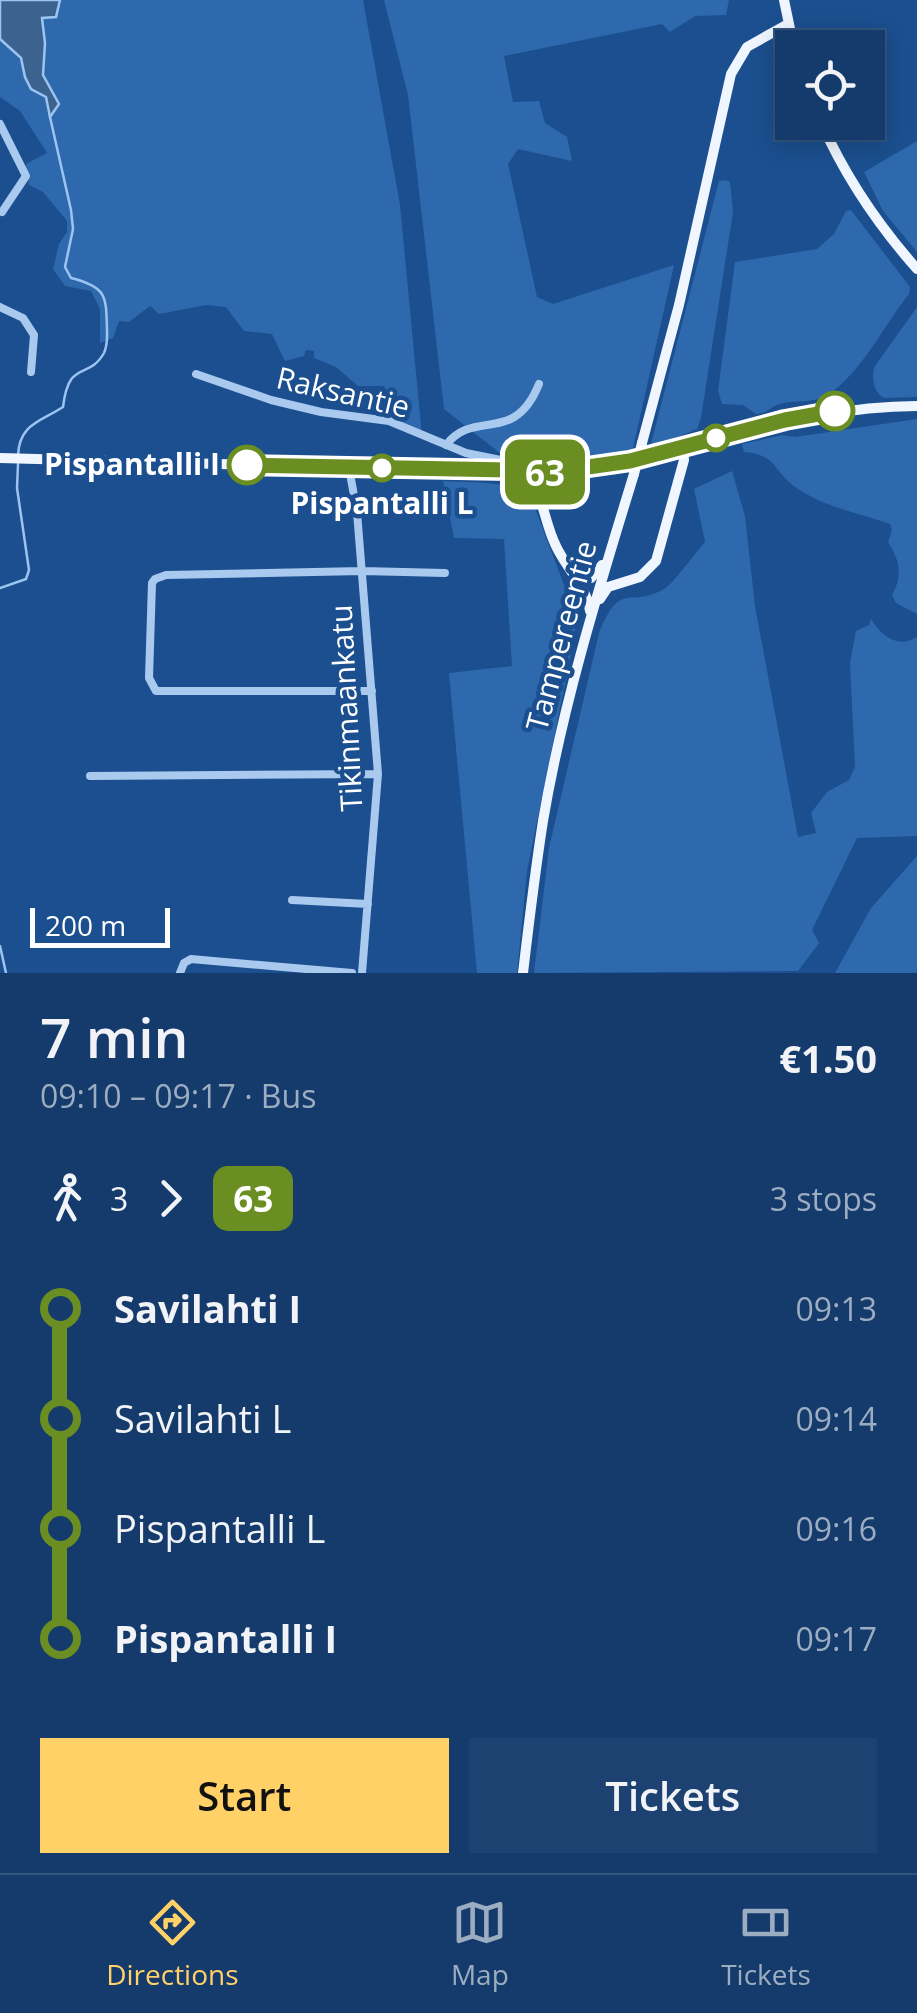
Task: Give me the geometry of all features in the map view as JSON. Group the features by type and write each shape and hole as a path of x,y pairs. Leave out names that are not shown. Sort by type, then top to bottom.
{"main road":[{"path":"784,0 790,30"},
{"name":"Tampereentie","path":"524,973 543,820 590,622 679,306 728,84 739,57 762,37 789,27"},
{"path":"832,140 872,212 917,268"},
{"path":"0,458 536,472 594,467 810,415 917,406"},
{"path":"590,622 608,587 646,573 656,561 677,480 678,449"},
{"path":"536,472 534,484 550,532 588,598 590,622"},
{"path":"566,564 584,579 594,576 616,530"},
{"path":"609,554 614,573 633,578"}],"street":[{"path":"0,124 26,176 2,212"},
{"path":"0,307 23,318 34,335 31,372"},
{"name":"Raksantie","path":"196,374 271,400 388,421 480,457 525,464 536,472"},
{"path":"446,445 463,428 510,421 527,407 539,384"},
{"name":"Tikinmaankatu","path":"353,468 378,774 362,973"},
{"path":"372,692 171,694 152,688 151,589 155,578 166,574 445,573"},
{"path":"90,776 378,774"},
{"path":"292,900 368,904"},
{"path":"180,973 184,963 191,959 352,973"}],"shaded area":[{"path":"0,0 60,0 56,17 42,18 43,75 59,104 50,117 46,97 31,89 21,58 0,39"},
{"path":"60,0 363,0 400,205 422,436 389,421 394,409 384,386 358,386 336,367 314,358 314,351 306,350 304,356 285,361 272,334 244,331 226,307 206,305 159,314 150,306 129,322 119,321 113,338 100,343 100,309 91,291 65,286 53,269 59,244 67,232 67,221 43,192 29,185 26,164 47,153 20,111 0,97 0,39 21,61 25,77 46,97 48,112 55,94 43,76 42,17 56,17"},
{"path":"384,0 729,0 726,15 695,16 670,32 662,24 504,56 513,102 539,101 545,123 567,137 572,161 518,149 508,164 537,297 553,304 674,265 631,457 519,468 444,409 408,95"},
{"path":"917,141 917,252 883,211 864,172"},
{"path":"719,181 730,182 733,212 701,418 697,429 656,446 651,444"},
{"path":"851,210 910,287 909,294 859,365 823,397 782,403 756,414 743,405 722,404 718,391 735,262 817,249 834,234 846,211"},
{"path":"917,307 917,397 884,398 874,384 875,366"},
{"path":"917,419 917,614 896,603 892,595 899,568 888,542 890,524 804,493 769,460 744,452 742,444 783,435 795,437"},
{"path":"732,471 745,516 755,606 798,837 816,833 811,813 827,792 849,780 855,767 850,663 856,631 869,625 871,619 891,639 903,642 917,637 917,836 857,838 812,930 819,943 798,971 534,973 549,848 599,633 613,606 626,598 664,589 684,568 705,542 694,489"},
{"path":"443,481 500,485 530,495 575,614 575,634 527,871 517,973 477,973 449,673 512,666 504,539 454,538"},
{"path":"917,856 917,973 835,973 871,908"}],"waterway":[{"path":"18,456 27,430 63,407 70,382 98,361 107,341 102,294 92,285 71,278 65,267 73,229 50,117"},
{"path":"0,588 26,579 29,570 17,488 18,464"},
{"path":"0,946 6,973"}],"bus line":[{"name":"63","path":"247,465 560,471 630,461 785,420 835,411"}],"place":[{"name":"Pispantalli I","path":"247,465"},
{"name":"Pispantalli L","path":"382,468"}]}
